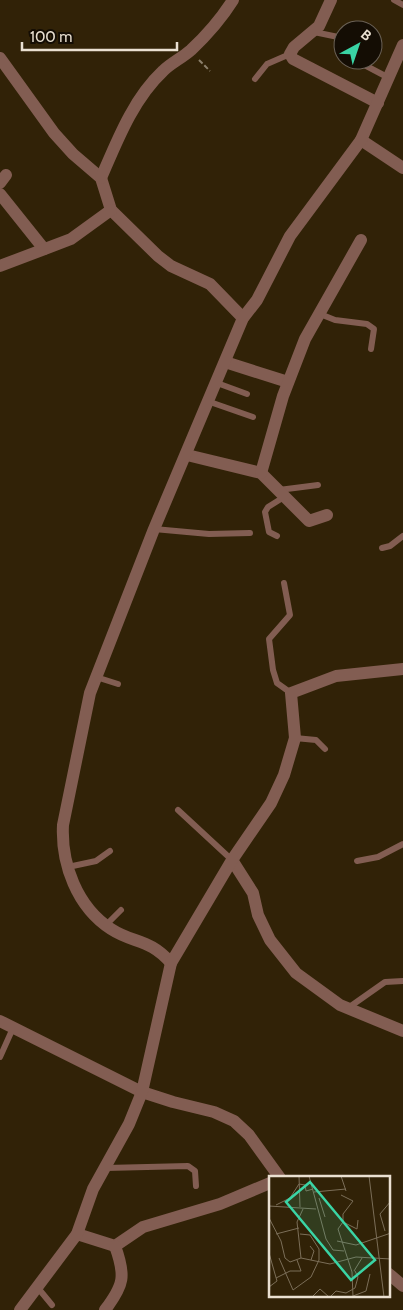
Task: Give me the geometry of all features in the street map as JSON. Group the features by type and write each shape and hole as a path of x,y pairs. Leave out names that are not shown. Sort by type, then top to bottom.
{"street":[{"path":"100,178 124,125 150,86 162,71 190,51 220,20 233,0"},
{"path":"332,0 323,20 294,47 290,54 293,59 378,103"},
{"path":"171,963 162,952 148,943 112,930 106,925 84,902 67,868 62,842 63,825 90,692 154,529 210,402 243,318 257,300 290,236 361,140 403,45"},
{"path":"0,58 54,133 73,154 100,178 111,210 170,266 210,284 243,318"},
{"path":"361,140 403,168"},
{"path":"0,194 44,249"},
{"path":"0,266 71,238 111,210"},
{"path":"261,473 288,382 305,339 361,240"},
{"path":"225,362 288,382"},
{"path":"187,455 261,473 309,521 327,515"},
{"path":"20,1310 77,1234 93,1190 129,1124 142,1092 171,963 232,860 271,803 284,775 295,738 291,693 336,676 403,669"},
{"path":"232,860 253,893 258,915 282,958 296,973 316,989 348,1008 403,1031"},
{"path":"4,1026 142,1092 172,1102 214,1112 234,1121 249,1135 279,1176"},
{"path":"115,1246 143,1227 220,1204 269,1183"},
{"path":"77,1234 115,1246"},
{"path":"105,1310 122,1284 120,1261 115,1246"},
{"path":"390,1275 403,1286"}],"lane":[{"path":"394,0 403,5"},
{"path":"312,32 333,36"},
{"path":"255,79 268,64 290,54"},
{"path":"374,70 389,78"},
{"path":"320,314 335,320 372,326 374,329 371,349"},
{"path":"217,383 247,394"},
{"path":"210,402 253,417"},
{"path":"277,536 269,532 265,512 268,507 281,494 318,485"},
{"path":"154,529 218,534 250,533"},
{"path":"382,548 390,546 403,536"},
{"path":"284,583 290,615 272,635 269,643 277,683 291,693"},
{"path":"96,677 118,684"},
{"path":"295,738 316,740 325,749"},
{"path":"178,810 232,860"},
{"path":"357,861 378,857 403,844"},
{"path":"67,868 96,861 110,852"},
{"path":"106,925 121,910"},
{"path":"348,1008 385,982 403,981"},
{"path":"0,1056 4,1026"},
{"path":"106,1168 188,1166 195,1171 196,1186"},
{"path":"38,1288 52,1305"}],"path":[{"path":"190,51 210,71"}]}
